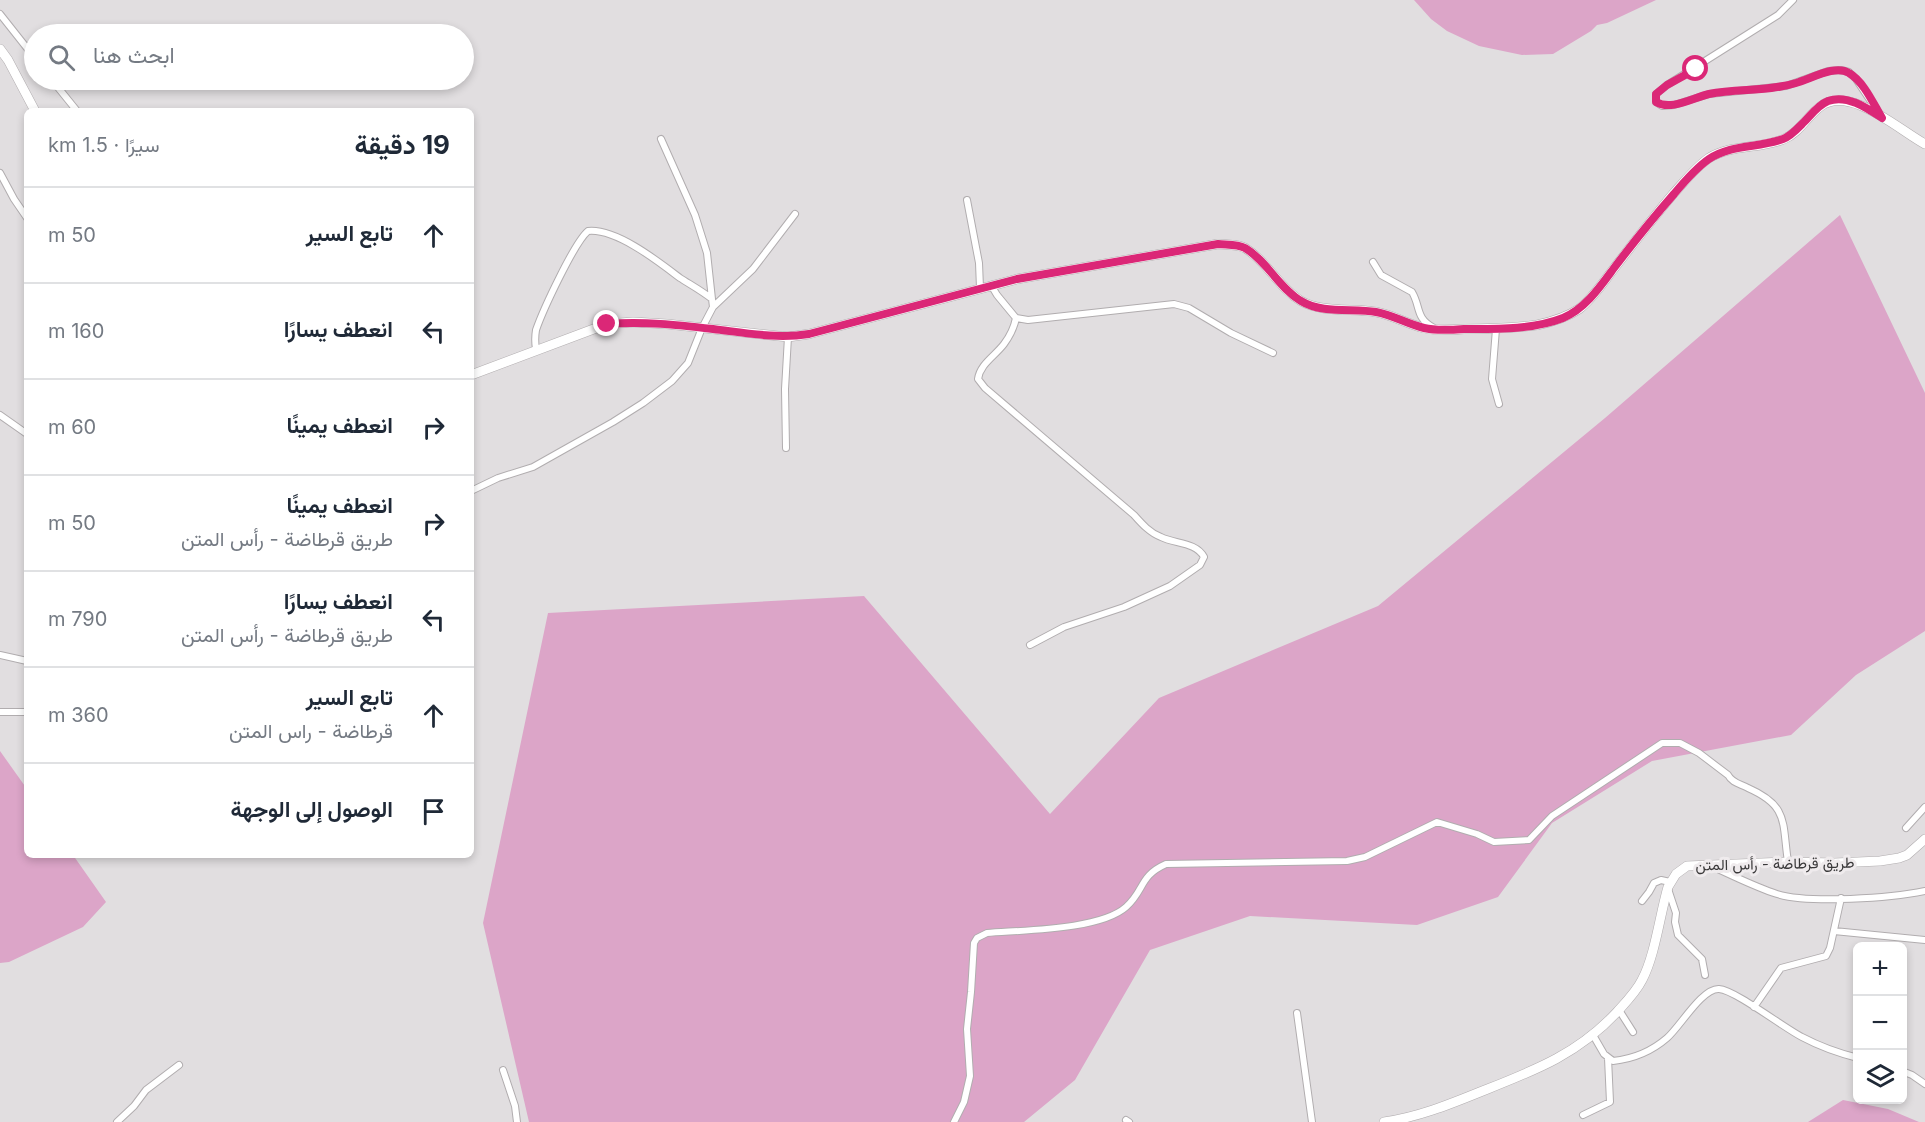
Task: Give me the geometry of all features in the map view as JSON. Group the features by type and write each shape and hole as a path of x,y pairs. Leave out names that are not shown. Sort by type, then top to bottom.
{"main road":[{"path":"0,49 33,108"},
{"path":"474,374 607,324 633,322 788,337 809,334 1017,279 1218,244 1245,248 1292,295 1303,303 1322,308 1375,312 1390,315 1424,328 1440,330 1496,329 1539,324 1564,317 1580,308 1595,293 1659,210 1709,158 1736,148 1784,139 1828,101 1851,101 1863,106 1925,144"},
{"name":"طريق قرطاضة - رأس المتن","path":"1669,884 1676,874 1687,866 1788,862 1835,863 1899,858 1925,839"},
{"path":"1384,1122 1413,1117 1507,1081 1572,1051 1593,1035 1630,998 1643,979 1669,884"}],"street":[{"path":"1793,0 1778,15 1667,85 1656,94 1656,102 1662,106 1674,105 1709,94 1786,86 1828,71 1841,70 1849,72 1856,79 1882,118"},
{"path":"0,15 24,45"},
{"path":"60,90 75,108"},
{"path":"661,139 695,215 707,253 713,303"},
{"path":"0,173 24,214"},
{"path":"967,200 979,263 980,288"},
{"path":"474,490 498,478 533,467 644,403 672,381 688,363 713,303 753,269 795,214"},
{"path":"536,349 536,332 552,295 578,244 588,231 595,230 610,235 639,248 713,303"},
{"path":"1373,262 1381,275 1412,292 1423,320 1440,330"},
{"path":"991,285 996,295 1016,318 1028,320 1174,304 1189,308 1273,353"},
{"path":"1016,318 1013,330 1004,345 979,371 978,379 985,388 1134,515 1146,529 1161,537 1193,547 1204,557 1200,564 1170,586 1124,607 1064,627 1030,645"},
{"path":"1496,329 1491,379 1499,404"},
{"path":"786,448 785,389 788,337"},
{"path":"0,415 24,432"},
{"path":"0,655 24,661"},
{"path":"0,712 24,712"},
{"path":"954,1122 964,1102 970,1076 967,1029 972,992 974,943 977,938 987,933 1090,924 1109,918 1126,907 1139,892 1144,879 1154,869 1166,864 1347,861 1374,853 1437,822 1477,834 1494,843 1529,840 1552,816 1662,743 1680,743 1699,753 1728,775 1731,780 1760,793 1775,804 1780,811 1788,862"},
{"path":"1906,828 1925,807"},
{"path":"1707,865 1778,894 1841,898 1925,891"},
{"path":"1642,901 1654,883 1661,880 1669,884 1676,913 1675,922 1678,935 1702,959 1705,975"},
{"path":"1754,1007 1781,968 1826,956 1841,898"},
{"path":"1834,931 1925,940"},
{"path":"1593,1035 1608,1058 1613,1061 1627,1058 1654,1047 1675,1030 1704,996 1714,989 1725,990 1824,1048 1853,1058"},
{"path":"1619,1010 1633,1032"},
{"path":"1297,1013 1312,1122"},
{"path":"1584,1115 1610,1102 1608,1058"},
{"path":"117,1122 134,1106 146,1090 179,1065"},
{"path":"503,1070 515,1106 517,1122"},
{"path":"1907,1073 1925,1084"}],"shaded area":[{"path":"1414,0 1656,0 1607,23 1597,25 1553,54 1522,55 1479,46 1447,31 1431,19"},
{"path":"1840,215 1925,393 1925,631 1856,675 1791,735 1652,761 1552,823 1498,897 1417,925 1250,916 1150,950 1075,1080 1024,1122 529,1122 483,923 548,613 864,596 1050,814 1159,698 1378,606 1605,418"},
{"path":"0,751 24,785 24,858 75,858 106,902 83,927 9,962 0,963"},
{"path":"1843,1100 1853,1102 1853,1104 1888,1109 1919,1122 1808,1122"}],"route":[{"path":"607,324 633,322 667,324 788,337 809,334 1017,279 1218,244 1245,248 1292,295 1303,303 1322,308 1375,312 1390,315 1424,328 1440,330 1496,329 1539,324 1564,317 1580,308 1595,293 1653,218 1709,158 1726,151 1784,139 1828,101 1851,101 1882,118 1856,79 1849,72 1841,70 1828,71 1786,86 1764,90 1709,94 1674,105 1662,106 1656,102 1656,94 1667,85 1696,69"}]}
